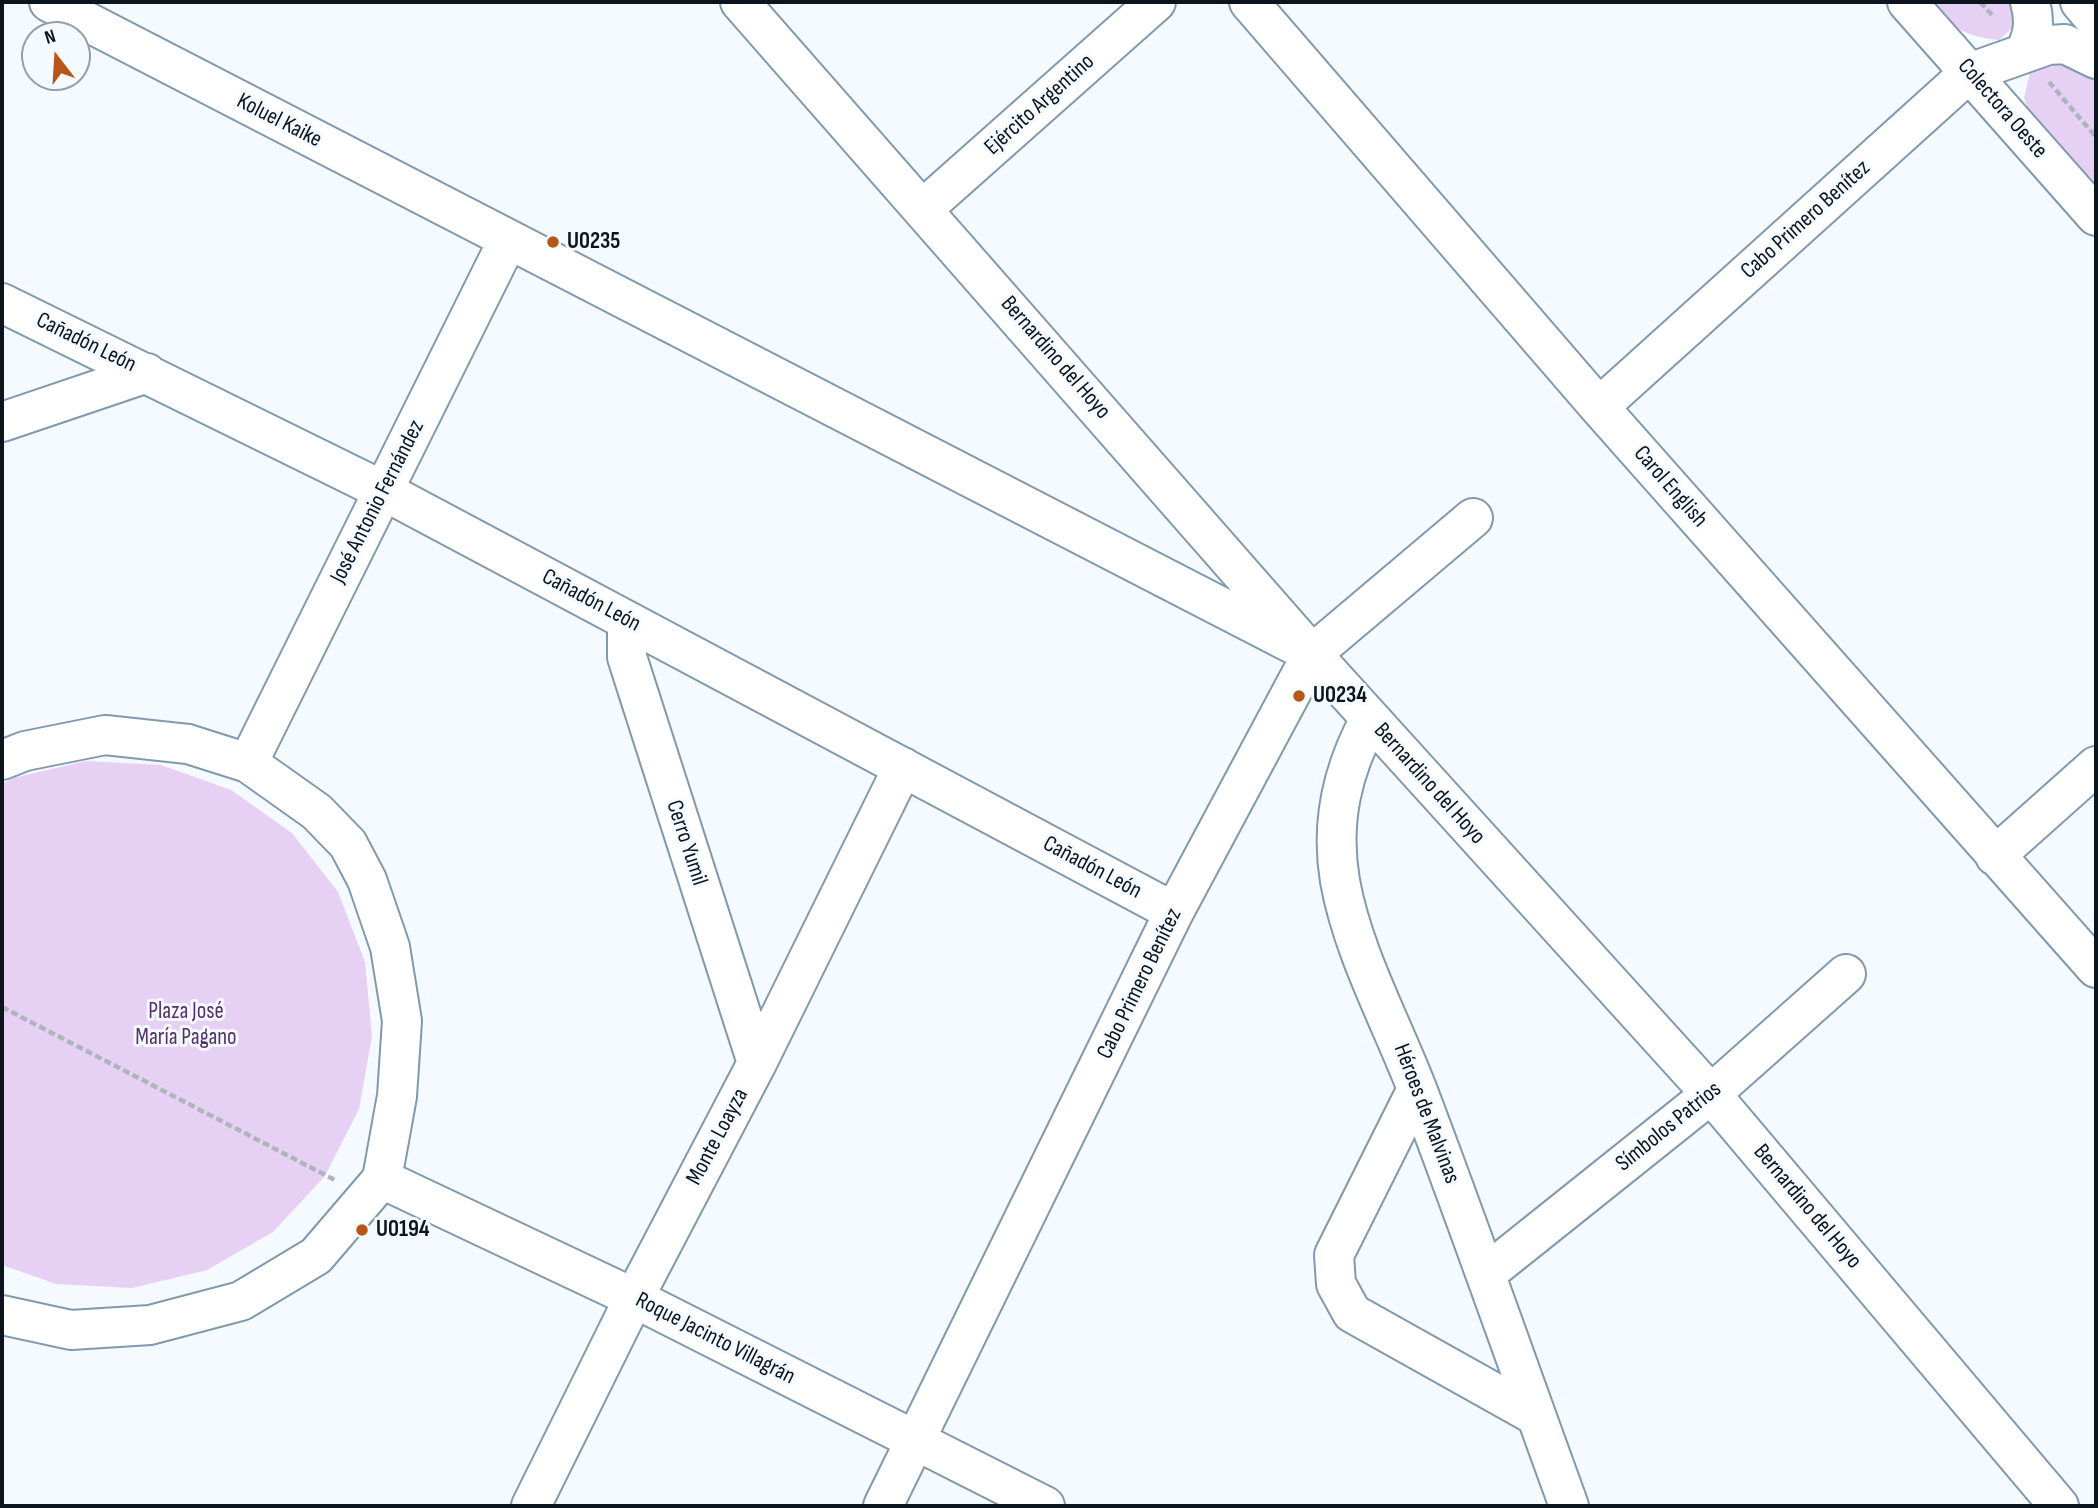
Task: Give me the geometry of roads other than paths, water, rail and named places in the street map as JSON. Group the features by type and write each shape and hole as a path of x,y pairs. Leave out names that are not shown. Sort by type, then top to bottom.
{"main road":[{"name":"Koluel Kaike","path":"49,2 1312,654"},
{"name":"Bernardino del Hoyo","path":"740,2 924,208 1312,654 1711,1094 2059,1506"},
{"name":"Ejército Argentino","path":"924,208 1156,2"},
{"name":"Carol English","path":"1249,2 1599,407 2096,968"},
{"name":"Colectora Oeste","path":"1908,2 2096,216"},
{"path":"2025,51 2032,38 2034,18 2030,2"},
{"path":"2080,2 2096,20"},
{"name":"Cabo Primero Benítez","path":"1599,407 1969,73 2025,51 2065,44 2096,59"},
{"name":"José Antonio Fernández","path":"247,763 508,240"},
{"name":"Cañadón León","path":"2,303 384,491 1174,912"},
{"path":"2,422 147,373"},
{"name":"Cabo Primero Benítez","path":"883,1506 1174,912 1312,654 1473,518"},
{"name":"Cerro Yumil","path":"627,621 626,657 757,1063"},
{"name":"Héroes de Malvinas","path":"1370,719 1352,752 1342,780 1338,837 1340,881 1359,944 1487,1273 1569,1506"},
{"path":"2,760 25,751 105,735 188,744 247,763 317,812 348,844 368,880 390,947 402,1021 397,1096 375,1186 316,1256 241,1301 150,1325 71,1330 2,1315"},
{"path":"1995,856 2096,766"},
{"name":"Monte Loayza","path":"531,1506 634,1298 757,1063 903,767"},
{"name":"Símbolos Patrios","path":"1487,1273 1711,1094 1846,974"},
{"path":"1417,1089 1334,1255 1336,1284 1352,1313 1536,1416"},
{"name":"Roque Jacinto Villagrán","path":"375,1186 634,1298 1045,1506"}],"place":[{"name":"U0235","path":"553,242"},
{"name":"U0234","path":"1299,696"},
{"name":"U0194","path":"362,1230"}],"park label":[{"name":"Plaza José María Pagano","path":"186,1025"}]}
